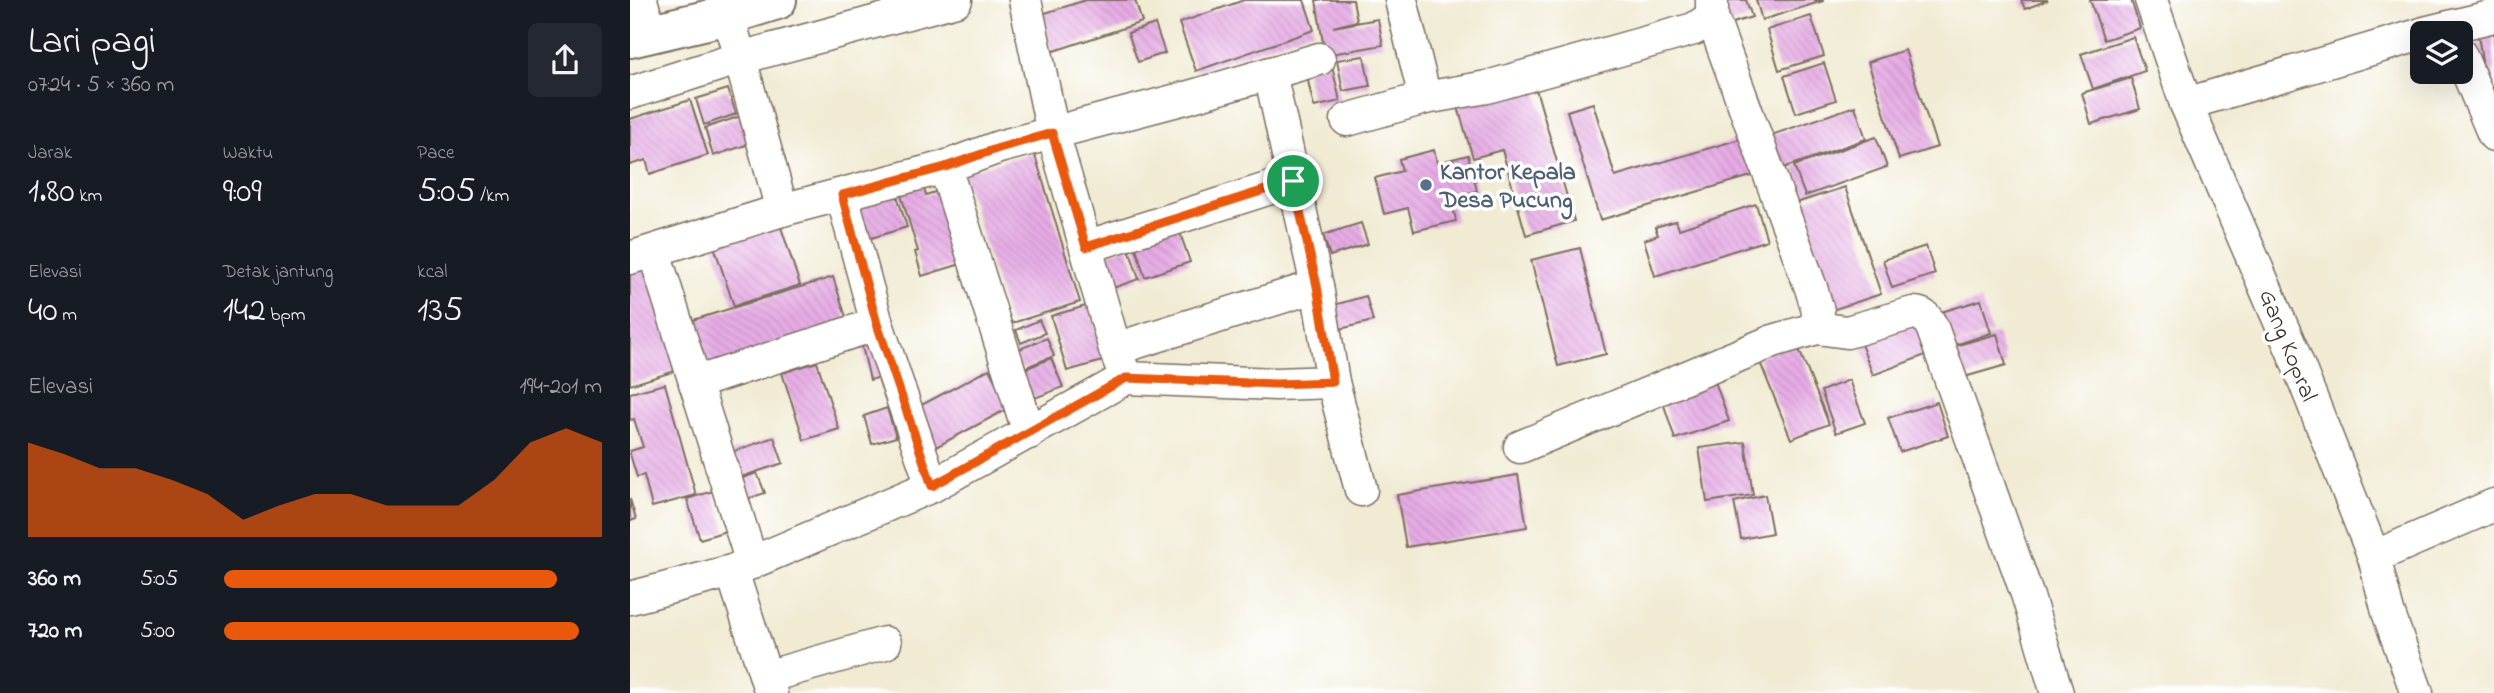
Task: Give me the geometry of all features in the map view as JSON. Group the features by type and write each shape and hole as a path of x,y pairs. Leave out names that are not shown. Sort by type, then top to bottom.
{"street":[{"path":"640,23 728,15 777,0"},
{"path":"630,93 740,58 956,0"},
{"path":"1025,0 1052,133 1120,363"},
{"path":"1401,0 1425,98"},
{"name":"Gang Kopral","path":"2151,0 2186,104 2293,352 2374,557 2388,612 2417,693"},
{"path":"1347,120 1425,98 1487,87 1694,29 1712,9 1811,288 1818,311 1817,328"},
{"path":"728,15 782,210"},
{"path":"2186,104 2410,40"},
{"path":"885,643 769,685 695,383 642,255 782,210 945,167 999,148 1319,59"},
{"path":"1270,73 1317,286 1333,382 1362,490"},
{"path":"2473,75 2494,135"},
{"path":"945,167 1029,433"},
{"path":"1086,247 1293,181"},
{"path":"842,195 877,324 932,486"},
{"path":"630,598 742,567 932,486 1029,433 1120,363 1317,286"},
{"path":"1520,447 1773,341 1817,328 1847,332 1920,313 1932,327 2028,597 2057,693"},
{"path":"695,383 877,324"},
{"path":"1120,363 1276,384 1333,382"},
{"path":"2374,557 2494,505"}],"building":[{"path":"1086,0 1135,0 1142,22 1051,52 1039,15"},
{"path":"1244,0 1304,0 1314,30 1196,71 1179,23"},
{"path":"1316,0 1353,0 1357,21 1333,27 1378,19 1383,45 1325,55"},
{"path":"1721,0 1746,0 1752,17 1729,24"},
{"path":"1756,0 1823,0 1823,1 1762,20"},
{"path":"2021,0 2048,0 2025,9"},
{"path":"2090,0 2131,0 2140,28 2104,40"},
{"path":"1811,16 1824,56 1779,70 1767,30"},
{"path":"1155,24 1165,53 1138,62 1128,33"},
{"path":"2494,25 2494,88 2486,89 2477,27"},
{"path":"2133,37 2145,71 2093,89 2081,54"},
{"path":"1905,50 1937,147 1899,159 1868,62"},
{"path":"1364,56 1370,86 1343,91 1337,60"},
{"path":"1331,62 1340,101 1314,107 1305,68"},
{"path":"1824,63 1836,100 1796,113 1784,76"},
{"path":"2131,78 2140,109 2091,124 2082,93"},
{"path":"1534,82 1574,221 1526,235 1502,150 1473,158 1457,104"},
{"path":"728,89 736,114 704,125 696,99"},
{"path":"690,100 708,155 650,174 646,160 630,165 630,119"},
{"path":"1593,103 1615,176 1747,137 1758,174 1600,220 1567,111"},
{"path":"1855,106 1866,139 1772,172 1760,139"},
{"path":"744,115 752,143 713,156 705,128"},
{"path":"1876,137 1887,167 1805,196 1794,166"},
{"name":"Kantor Kepala Desa Pucung","path":"1434,150 1437,163 1468,155 1477,191 1451,197 1456,221 1414,231 1408,208 1384,214 1375,178 1402,171 1399,159"},
{"path":"1034,152 1080,302 1009,324 963,173"},
{"path":"923,185 926,195 941,190 961,264 922,276 915,252 918,251 900,192"},
{"path":"894,186 907,227 868,239 855,198"},
{"path":"1845,187 1881,294 1826,312 1790,205"},
{"path":"1756,204 1767,240 1655,276 1644,240 1658,235 1655,227 1676,221 1679,229"},
{"path":"779,221 800,285 734,306 713,243"},
{"path":"1361,223 1368,244 1330,256 1323,235"},
{"path":"1177,224 1190,262 1145,277 1133,238"},
{"path":"1128,246 1139,279 1113,288 1102,256"},
{"path":"1926,246 1935,274 1892,288 1883,260"},
{"path":"1580,248 1606,354 1558,366 1531,260"},
{"path":"652,263 685,368 630,385 630,270"},
{"path":"833,277 848,323 705,368 690,321"},
{"path":"1366,296 1373,321 1340,329 1334,305"},
{"path":"1981,300 1991,333 1949,347 1938,313"},
{"path":"1089,305 1106,360 1067,371 1051,316"},
{"path":"1039,320 1045,333 1021,343 1016,330"},
{"path":"1920,322 1931,353 1873,375 1861,344"},
{"path":"1997,334 2006,365 1961,378 1951,347"},
{"path":"1047,338 1054,356 1019,370 1012,352"},
{"path":"880,342 888,375 870,380 862,346"},
{"path":"1796,342 1829,424 1791,439 1758,357"},
{"path":"1051,358 1063,387 1035,398 1034,394 1027,397 1018,375 1026,371 1025,369"},
{"path":"817,362 839,429 804,440 782,373"},
{"path":"989,369 1009,408 936,447 916,408"},
{"path":"1713,376 1729,421 1675,439 1660,393"},
{"path":"1849,380 1865,423 1836,433 1821,391"},
{"path":"665,384 696,495 652,507 644,475 637,477 630,454 630,451 643,447 634,419 630,420 630,393"},
{"path":"1937,402 1948,436 1900,452 1888,418"},
{"path":"887,408 896,437 872,444 864,416"},
{"path":"774,437 783,463 732,480 723,455"},
{"path":"1745,442 1753,495 1707,502 1699,448"},
{"path":"757,473 765,493 741,501 734,481"},
{"path":"1518,475 1527,527 1406,547 1397,495"},
{"path":"713,491 726,531 700,539 687,499"},
{"path":"1765,495 1772,533 1741,539 1734,502"},
{"path":"630,499 636,519 630,521"}],"place":[{"name":"Kantor Kepala Desa Pucung","path":"1426,185"}],"route":[{"path":"1052,133 1086,247 1293,181 1317,286 1333,382 1276,384 1126,378 932,486 877,324 842,195 945,167 1052,133"}]}
